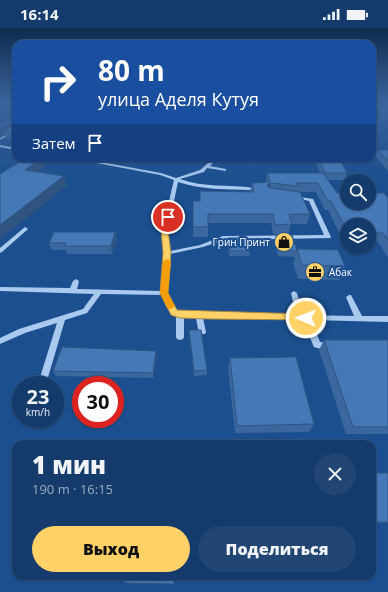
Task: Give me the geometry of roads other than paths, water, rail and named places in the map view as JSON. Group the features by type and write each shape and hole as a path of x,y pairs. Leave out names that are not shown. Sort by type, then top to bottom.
{"street":[{"path":"0,139 12,132"},
{"path":"0,146 12,148"},
{"path":"97,162 140,169 161,174 186,183 211,187 252,189"},
{"path":"176,180 202,171 212,162"},
{"path":"207,167 224,170"},
{"path":"176,180 165,230 167,253 164,293 174,313 180,315 388,319"},
{"path":"167,253 201,246 223,238 328,237 311,200 285,197"},
{"path":"0,251 25,229"},
{"path":"73,290 76,281"},
{"path":"0,289 164,293"},
{"path":"0,341 22,331 85,312 98,292"},
{"path":"294,293 303,318 317,345 341,345"},
{"path":"349,296 359,318"},
{"path":"180,315 180,337"},
{"path":"199,315 202,332"},
{"path":"45,374 62,318"}],"place":[{"name":"Грин Принт","path":"284,242"},
{"name":"Абак","path":"315,272"}]}
